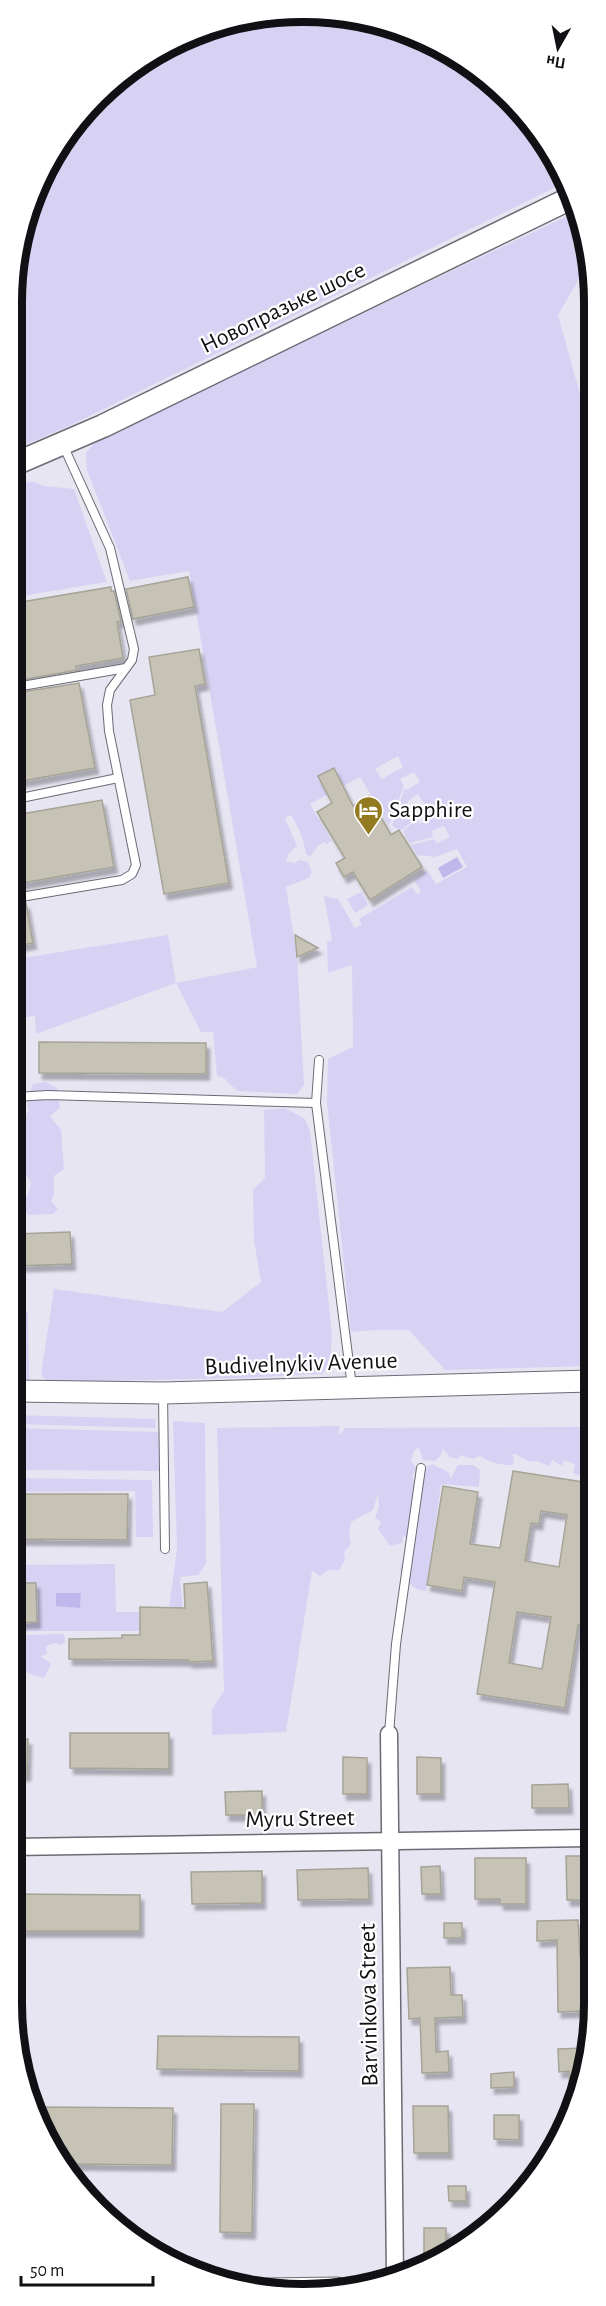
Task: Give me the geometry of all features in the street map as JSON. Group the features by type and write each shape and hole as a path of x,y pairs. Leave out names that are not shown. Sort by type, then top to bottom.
{"main road":[{"name":"Новопразьке шосе","path":"22,461 63,444 564,201"}],"street":[{"name":"Budivelnykiv Avenue","path":"22,1391 163,1393 584,1381"},
{"name":"Barvinkova Street","path":"389,1734 395,2268"},
{"name":"Myru Street","path":"22,1847 584,1838"}],"lane":[{"path":"22,897 122,880 132,874 136,865 109,731 107,705 110,690 132,660 134,649 110,548 63,444"},
{"path":"22,686 126,668"},
{"path":"22,797 118,778"},
{"path":"319,1060 316,1102 352,1388"},
{"path":"22,1096 316,1102"},
{"path":"163,1393 165,1549"},
{"path":"389,1734 396,1644 421,1468"}],"shaded area":[{"path":"285,23 340,25 393,37 443,60 488,92 526,132 555,179 558,186 69,426 22,446 22,303 25,266 32,230 51,179 80,132 132,80 179,51 230,32"},
{"path":"569,215 582,274 558,315 584,409 584,1366 445,1370 409,1330 351,1332 327,1102 328,1059 353,1047 352,965 328,973 327,942 332,940 324,896 338,899 355,928 362,924 359,919 412,887 417,894 421,892 414,880 427,870 436,884 467,867 457,849 435,857 418,855 411,845 434,839 437,843 450,837 444,826 432,831 433,837 410,843 403,831 417,819 420,824 432,816 418,794 407,802 416,818 402,830 392,825 405,788 407,790 420,782 414,772 400,779 404,786 389,825 360,777 310,804 331,841 319,845 310,857 306,854 300,833 291,815 285,818 297,846 289,853 286,861 308,862 312,872 309,878 286,887 297,957 304,1085 297,1094 237,1091 224,1078 217,1076 213,1032 201,1032 176,983 257,967 189,571 130,581 87,470 86,452 98,440","holes":["398,756 403,767 382,779 375,769"]},
{"path":"34,482 44,486 74,489 107,582 22,596 22,483"},
{"path":"457,857 463,867 443,878 438,868"},
{"path":"361,892 368,905 355,913 347,899"},
{"path":"168,935 176,983 36,1034 35,1016 22,1018 22,958"},
{"path":"46,1082 57,1088 60,1108 50,1116 61,1130 64,1169 54,1176 54,1194 51,1201 58,1209 53,1214 29,1215 22,1209 22,1201 28,1195 31,1182 22,1170 22,1130 24,1117 29,1111 27,1104 33,1084"},
{"path":"285,1108 305,1119 310,1131 332,1334 330,1365 322,1374 47,1382 41,1374 54,1289 222,1312 261,1282 254,1240 253,1190 265,1178 264,1110"},
{"path":"22,1312 28,1312 29,1381 22,1381"},
{"path":"22,1415 156,1419 155,1428 22,1424"},
{"path":"173,1421 205,1423 206,1563 198,1575 180,1577 183,1612 169,1608 177,1549"},
{"path":"340,1426 338,1436 345,1428 584,1427 584,1474 581,1476 573,1473 575,1464 564,1460 562,1466 552,1460 549,1466 537,1461 530,1462 515,1454 511,1455 514,1457 513,1465 504,1465 480,1456 473,1459 461,1455 458,1459 450,1457 443,1449 435,1461 423,1460 419,1448 414,1450 411,1461 416,1468 412,1477 415,1484 427,1467 432,1464 448,1472 451,1478 458,1465 473,1465 480,1470 479,1487 441,1484 426,1591 413,1587 400,1570 405,1551 416,1542 403,1536 402,1543 390,1546 378,1529 381,1522 375,1518 379,1506 378,1494 373,1510 351,1522 349,1532 351,1544 344,1552 345,1560 339,1570 328,1570 320,1576 312,1571 286,1732 212,1735 212,1709 224,1691 217,1428"},
{"path":"22,1428 159,1432 159,1471 22,1470"},
{"path":"22,1478 152,1480 153,1537 136,1537 135,1491 22,1492"},
{"path":"115,1564 116,1612 140,1612 140,1631 22,1631 22,1565"},
{"path":"56,1593 81,1593 80,1608 56,1606"},
{"path":"64,1634 65,1642 60,1645 55,1643 46,1646 47,1654 41,1656 51,1664 44,1678 22,1671 22,1635"}],"building":[{"path":"188,577 194,607 133,619 126,589"},
{"path":"111,587 121,621 117,622 123,658 76,666 77,670 22,680 22,602"},
{"path":"199,649 205,684 195,686 229,883 164,894 130,700 155,695 149,657"},
{"path":"79,683 95,768 22,781 22,692"},
{"path":"334,768 353,806 369,796 391,835 399,830 422,867 370,900 353,872 344,877 336,863 345,858 317,812 332,803 318,776"},
{"path":"102,800 114,867 22,883 22,814"},
{"path":"22,903 26,903 33,943 22,945"},
{"path":"295,935 318,948 297,957"},
{"path":"39,1042 206,1043 206,1074 39,1073"},
{"path":"70,1232 72,1264 22,1266 22,1234"},
{"path":"513,1471 584,1482 584,1626 578,1625 565,1708 477,1694 495,1582 464,1577 462,1591 427,1585 443,1486 478,1492 470,1544 500,1548","holes":["541,1511 567,1515 559,1567 525,1561 531,1523 539,1524","517,1612 551,1617 542,1669 509,1663"]},
{"path":"22,1494 128,1494 127,1540 22,1539"},
{"path":"207,1582 213,1661 69,1659 69,1639 122,1638 122,1635 140,1635 140,1607 185,1608 184,1584"},
{"path":"22,1583 36,1583 37,1622 22,1623"},
{"path":"70,1733 169,1733 169,1769 70,1768"},
{"path":"22,1739 28,1739 27,1775 22,1775"},
{"path":"343,1757 367,1758 367,1794 343,1794"},
{"path":"417,1757 441,1758 441,1794 417,1794"},
{"path":"568,1784 569,1808 532,1808 532,1785"},
{"path":"262,1791 262,1815 226,1815 225,1792"},
{"path":"566,1856 582,1856 584,1900 567,1900"},
{"path":"475,1858 526,1858 526,1904 500,1904 500,1899 475,1899"},
{"path":"440,1866 441,1894 422,1894 421,1867"},
{"path":"368,1868 369,1899 298,1900 297,1870"},
{"path":"262,1871 262,1903 192,1904 191,1872"},
{"path":"22,1894 140,1895 140,1931 22,1931"},
{"path":"578,1920 580,1957 584,1957 584,2011 558,2012 557,1940 537,1941 537,1921"},
{"path":"444,1923 462,1923 462,1938 444,1938"},
{"path":"450,1967 451,1995 462,1995 463,2017 435,2018 436,2052 448,2051 449,2072 422,2073 420,2018 409,2019 407,1968"},
{"path":"158,2036 299,2037 299,2071 157,2069"},
{"path":"580,2048 570,2091 569,2071 559,2072 558,2049"},
{"path":"514,2072 514,2087 491,2088 491,2074"},
{"path":"221,2104 254,2104 252,2233 220,2232"},
{"path":"413,2106 448,2106 449,2153 414,2153"},
{"path":"43,2107 173,2108 172,2165 73,2164 51,2127"},
{"path":"494,2115 519,2115 519,2140 494,2139"},
{"path":"448,2186 466,2186 466,2201 449,2201"},
{"path":"424,2228 446,2228 446,2244 424,2256"}],"place":[{"name":"Sapphire","path":"368,836"}]}
